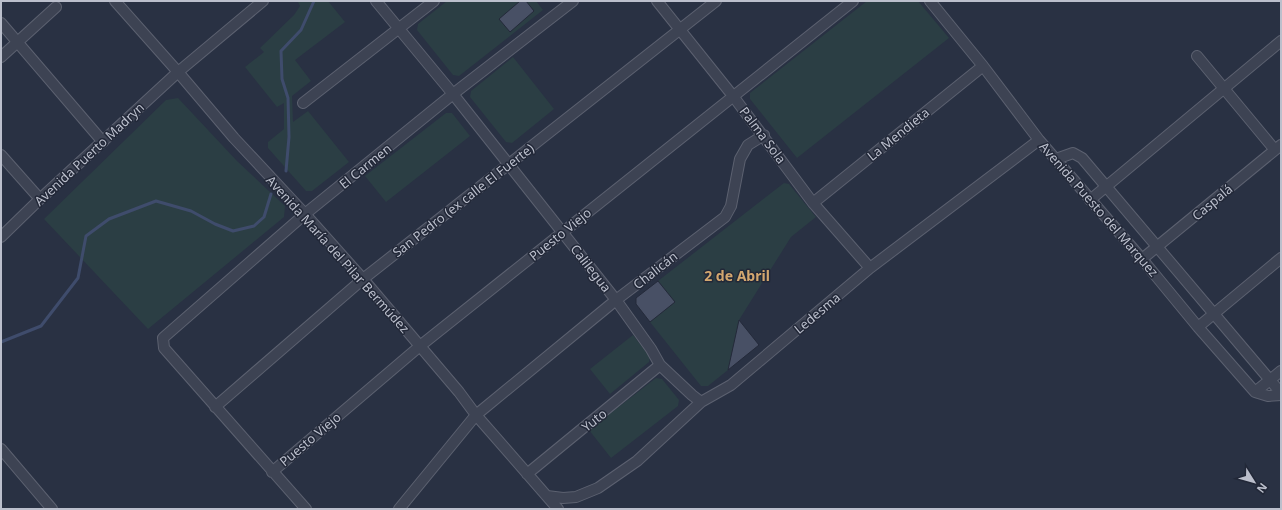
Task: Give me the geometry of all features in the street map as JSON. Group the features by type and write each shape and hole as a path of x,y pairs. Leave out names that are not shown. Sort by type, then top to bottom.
{"street":[{"name":"Avenida María del Pilar Bermúdez","path":"115,1 234,138 363,279 459,392 476,415 558,509"},
{"name":"Avenida Puerto Madryn","path":"1,237 178,72 263,1"},
{"name":"Calilegua","path":"376,1 453,94 616,300 651,349 660,365 701,402"},
{"path":"303,103 434,1"},
{"name":"El Carmen","path":"215,407 164,348 164,338 305,214 453,94 573,1"},
{"name":"Palma Sola","path":"657,1 764,135 813,203 870,268"},
{"name":"San Pedro (ex calle El Fuerte)","path":"215,407 363,279 716,1"},
{"name":"Puesto Viejo","path":"272,472 420,346 852,1"},
{"name":"Avenida Puesto del Marquez","path":"930,1 984,66 1039,140 1255,392"},
{"path":"1,57 56,7"},
{"path":"1,23 103,142"},
{"path":"1090,200 1281,41"},
{"path":"1197,56 1278,147"},
{"name":"La Mendieta","path":"813,203 984,66"},
{"name":"Chalicán","path":"399,509 476,415 616,300 725,217 731,206 740,159 748,145 764,135"},
{"name":"Ledesma","path":"547,496 563,498 576,497 598,488 638,461 701,402 731,385 870,268 1039,140"},
{"name":"Caspalá","path":"1142,259 1278,147"},
{"path":"1056,159 1073,153 1082,158 1281,394 1268,396 1255,392"},
{"path":"1,155 40,200"},
{"path":"1198,327 1281,258"},
{"name":"Yuto","path":"527,474 660,365"},
{"path":"1255,392 1281,371"},
{"path":"215,407 306,509"},
{"path":"1,449 52,509"}],"shaded area":[{"path":"299,1 328,1 345,22 295,60 311,81 292,96 293,122 308,111 349,162 312,191 306,191 268,148 268,142 284,129 284,103 277,107 245,67 264,52 260,48 294,15 300,6"},
{"path":"447,1 536,1 543,10 459,76 453,75 417,30 418,24"},
{"path":"867,1 918,1 949,38 797,158 750,99 750,93"},
{"path":"513,57 554,109 512,143 506,142 470,97 471,91"},
{"path":"178,98 237,161 285,206 284,217 148,329 44,219 166,100"},
{"path":"446,113 452,113 470,136 386,202 365,176"},
{"path":"784,183 789,184 816,217 791,237 739,320 728,370 708,386 701,386 650,322 675,302 658,281"},
{"path":"633,335 650,357 649,362 610,394 590,369"},
{"path":"656,378 662,379 679,400 678,406 611,458 589,430"}],"building":[{"path":"520,1 526,1 534,11 510,32 499,19"},
{"path":"658,281 675,302 650,322 636,304 636,298"},
{"path":"739,320 759,345 728,370"}],"waterway":[{"path":"286,171 289,137 288,98 282,79 281,51 301,30 314,1"},
{"path":"1,342 41,326 78,278 86,236 109,219 156,201 191,211 215,224 233,231 254,226 264,217 271,194"}],"district":[{"name":"2 de Abril","path":"737,276"}]}
